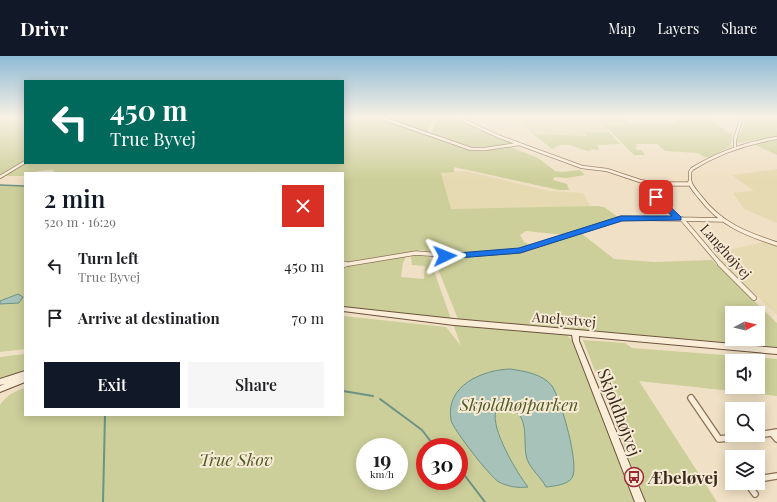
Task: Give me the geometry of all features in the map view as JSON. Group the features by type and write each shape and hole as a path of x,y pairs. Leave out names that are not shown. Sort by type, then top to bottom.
{"street":[{"path":"439,138 471,149 520,144"},
{"path":"504,138 582,167 606,170 653,185 690,184"},
{"path":"735,146 734,142 736,138"},
{"path":"777,138 735,146 706,160 690,172 690,184 710,211 739,230 777,244"},
{"path":"0,177 24,163"},
{"name":"Langhøjvej","path":"653,185 648,189 680,219 709,250 716,261 754,298"},
{"path":"344,265 416,253 454,256 520,251 621,218 722,220"},
{"name":"Anelystvej","path":"345,310 777,351"},
{"name":"Skjoldhøjvej","path":"575,333 576,341 640,502"},
{"path":"0,382 24,374"},
{"path":"0,389 24,379"},
{"path":"691,398 719,439 725,438"},
{"path":"774,433 777,439"},
{"path":"765,478 777,476"},
{"path":"752,490 755,494"}],"shaded area":[{"path":"777,169 777,223 744,209 733,193 754,191 732,175"},
{"path":"465,171 549,191 583,193 590,206 451,210 441,172"},
{"path":"764,242 777,245 777,315 726,267 715,253"}],"green space":[{"path":"0,138 24,138 24,161 0,176"},
{"path":"344,138 438,138 470,149 511,147 538,158 555,171 562,172 580,170 585,175 567,178 554,177 553,180 567,184 569,190 559,190 454,167 454,172 441,173 451,209 598,206 604,207 618,217 564,235 526,231 520,235 524,242 532,246 508,251 446,255 422,250 344,263 344,172 53,172 54,170 51,170 24,172 24,176 4,176 24,164 344,164"},
{"path":"443,138 501,138 515,144 477,149"},
{"path":"538,138 614,138 620,144 597,145 599,150 590,149 591,151 564,144 552,149"},
{"path":"617,138 732,138 730,145 732,146 709,157 704,157 698,153 665,151 657,144 636,144 637,147 635,148 637,150 641,150 645,155 634,155"},
{"path":"738,138 771,138 736,143"},
{"path":"777,138 777,155 751,143"},
{"path":"0,185 24,186 24,349 0,352"},
{"path":"581,233 614,259 654,262 712,260 759,306 725,306 725,342 458,319 434,259 527,252"},
{"path":"420,255 429,257 451,319 344,307 344,267 407,256 403,262 401,277 424,279 425,266 412,265 411,256"},
{"path":"765,311 777,323 777,347 765,346"},
{"path":"344,316 446,327 461,346 453,324 564,334 574,343 635,502 0,502 0,405 11,394 24,388 24,416 344,416"},
{"path":"583,340 625,343 632,348 725,355 725,390 639,381 717,502 646,502"},
{"path":"24,354 24,372 0,380 0,357"},
{"path":"765,358 777,359 777,396 759,394 765,394"}],"water":[{"path":"18,294 23,297 19,303 0,304 0,301"},
{"path":"510,369 527,372 544,379 552,386 560,404 572,447 574,471 572,478 567,482 560,485 546,487 531,467 527,459 523,424 521,417 517,412 510,409 499,410 496,411 495,419 506,450 528,487 510,486 495,479 468,446 468,438 462,438 453,425 451,420 451,408 454,397 460,389 478,376 499,370"}],"waterway":[{"path":"0,185 24,186"},
{"path":"344,391 373,396"},
{"path":"380,399 422,430 428,438"},
{"path":"103,502 105,416"},
{"path":"468,480 485,502"}],"place":[{"name":"Æbeløvej","path":"634,477"}],"route":[{"path":"445,256 520,251 621,218 678,218 656,197"}],"park label":[{"name":"Skjoldhøjparken","path":"519,404"},
{"name":"True Skov","path":"236,459"}]}
